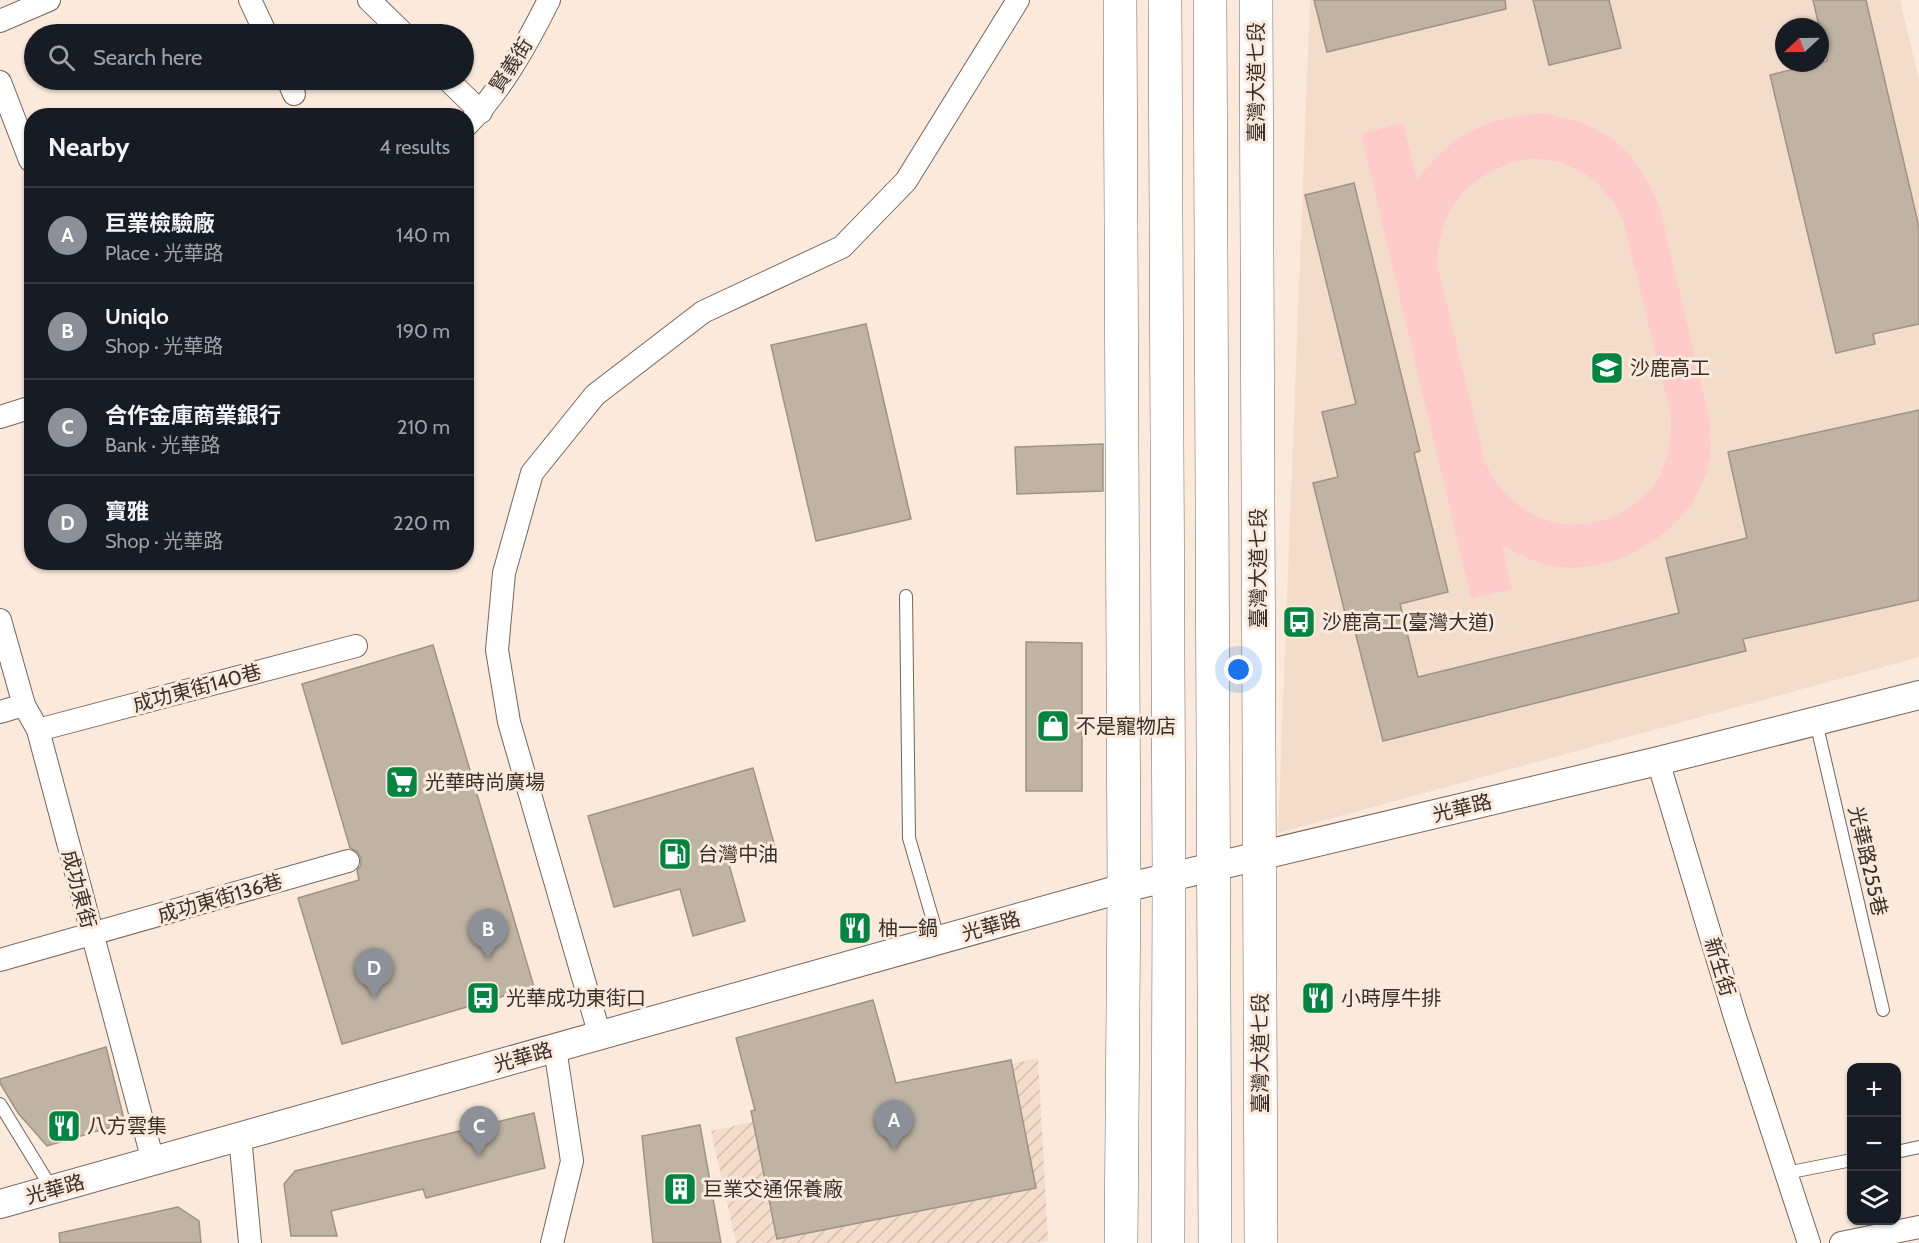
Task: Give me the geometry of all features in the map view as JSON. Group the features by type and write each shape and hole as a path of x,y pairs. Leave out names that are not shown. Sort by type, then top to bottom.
{"main road":[{"path":"1120,0 1124,825 1121,1243"},
{"path":"1165,0 1169,877 1168,1243"},
{"path":"1210,0 1215,1243"},
{"name":"臺灣大道七段","path":"1256,0 1261,1243"},
{"path":"1124,825 1169,877"}],"street":[{"path":"0,21 49,0"},
{"path":"250,0 261,24"},
{"path":"369,0 394,24"},
{"name":"賢義街","path":"474,119 528,40 549,0"},
{"path":"600,1036 509,722 497,650 504,573 532,473 595,395 703,312 842,247 906,181 1018,0"},
{"path":"0,82 24,144"},
{"path":"455,90 467,108"},
{"path":"0,417 24,410"},
{"name":"成功東街","path":"0,620 24,705 38,730 153,1161"},
{"name":"成功東街140巷","path":"38,730 356,646"},
{"name":"光華路","path":"0,1204 1124,888 1658,761 1919,695"},
{"path":"0,712 24,705"},
{"name":"新生街","path":"1658,761 1735,1017 1809,1243"},
{"name":"成功東街136巷","path":"0,960 348,861"},
{"path":"552,1243 572,1161 555,1048"},
{"path":"240,1136 250,1243"},
{"path":"1841,1243 1919,1227"}],"lane":[{"path":"906,596 909,838 939,941"},
{"name":"光華路255巷","path":"1816,722 1883,1010"},
{"path":"0,1104 52,1189"},
{"path":"1901,1151 1919,1147"},
{"path":"1786,1173 1847,1161"}],"shaded area":[{"name":"沙鹿高工","path":"1310,0 1900,0 1919,79 1919,657 1278,833"},
{"path":"1540,113 1563,117 1601,132 1629,154 1641,170 1660,209 1707,407 1710,457 1703,482 1691,504 1673,525 1652,542 1629,555 1604,564 1578,568 1539,563 1502,545 1512,589 1471,599 1361,134 1403,123 1417,180 1430,164 1456,140 1485,125","holes":["1529,159 1545,159 1573,167 1586,174 1607,194 1623,220 1671,417 1667,454 1652,488 1620,514 1588,523 1569,524 1535,515 1506,494 1494,479 1485,462 1437,263 1445,223 1463,193 1476,181 1509,164"]},
{"name":"巨業交通保養廠","path":"1038,1058 1048,1241 1033,1243 736,1243 711,1131"}],"building":[{"path":"1314,0 1505,0 1506,9 1327,52"},
{"path":"1533,0 1609,0 1621,48 1549,65"},
{"path":"1813,0 1866,0 1919,227 1919,324 1873,334 1875,344 1836,353 1770,75 1782,72 1829,72 1829,18 1817,18"},
{"path":"1354,183 1420,451 1414,453 1448,592 1400,604 1418,677 1679,613 1666,558 1747,538 1728,452 1919,410 1919,600 1743,639 1746,651 1383,741 1351,616 1346,617 1313,483 1338,477 1322,412 1356,404 1305,195"},
{"path":"866,324 911,519 816,541 771,345"},
{"path":"1103,444 1103,491 1017,494 1015,447"},
{"path":"1026,642 1082,643 1082,791 1026,791"},
{"name":"光華時尚廣場","path":"433,645 534,987 342,1044 298,898 359,880 357,871 361,865 361,858 357,851 350,848 302,684"},
{"name":"台灣中油","path":"753,768 775,847 728,861 745,921 693,936 680,889 614,907 588,816"},
{"name":"巨業交通保養廠","path":"873,1000 896,1083 1011,1060 1036,1188 777,1239 751,1111 755,1110 736,1038"},
{"path":"106,1047 125,1123 47,1146 18,1113 0,1083 0,1079"},
{"path":"534,1113 545,1168 426,1198 423,1189 331,1211 337,1236 291,1236 284,1184 295,1171"},
{"name":"巨業交通保養廠","path":"700,1125 721,1243 653,1243 642,1136"},
{"path":"178,1207 199,1221 201,1243 60,1243 59,1233"}],"place":[{"name":"沙鹿高工","path":"1607,368"},
{"name":"沙鹿高工(臺灣大道)","path":"1299,622"},
{"name":"不是寵物店","path":"1053,726"},
{"name":"光華時尚廣場","path":"402,782"},
{"name":"台灣中油","path":"675,854"},
{"name":"柚一鍋","path":"855,928"},
{"name":"Uniqlo","path":"488,959"},
{"name":"寶雅","path":"374,998"},
{"name":"光華成功東街口","path":"483,998"},
{"name":"小時厚牛排","path":"1318,998"},
{"name":"八方雲集","path":"64,1126"},
{"name":"巨業檢驗廠","path":"894,1150"},
{"name":"合作金庫商業銀行","path":"479,1156"},
{"name":"巨業交通保養廠","path":"680,1189"}]}
